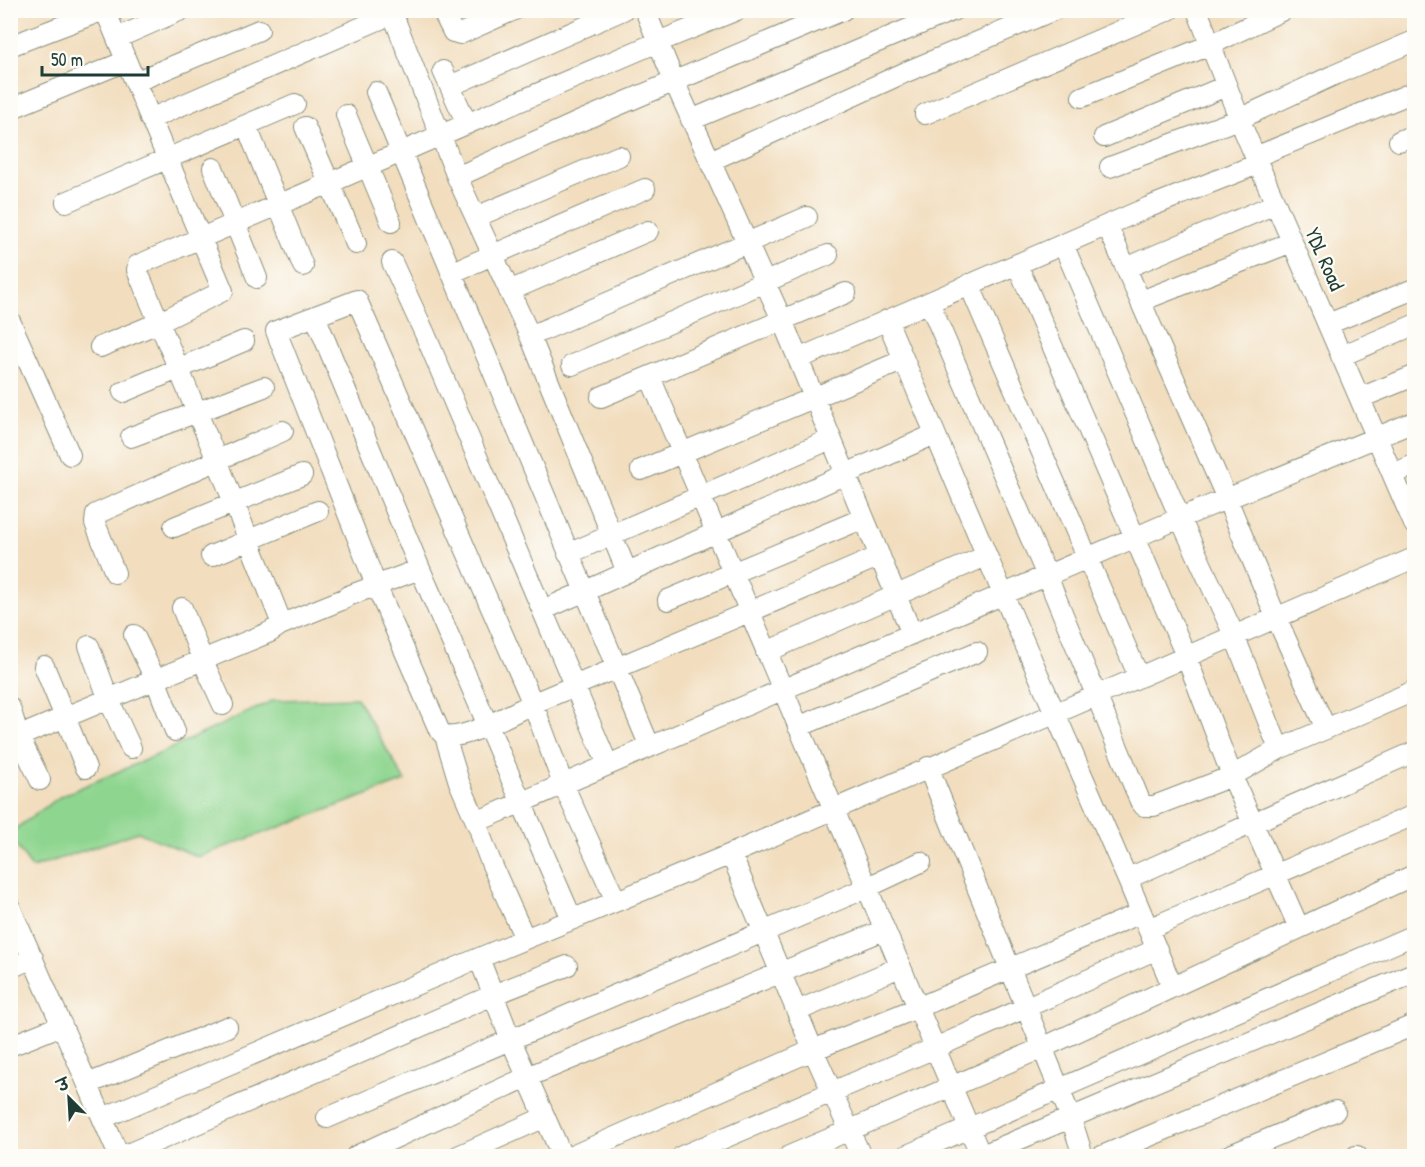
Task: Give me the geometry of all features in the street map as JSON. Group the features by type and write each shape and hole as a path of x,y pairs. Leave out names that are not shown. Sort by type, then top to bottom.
{"street":[{"path":"10,45 104,10 223,291 158,323 100,347"},
{"path":"117,38 182,10"},
{"path":"442,10 450,27 457,34 468,32 488,16 514,10"},
{"path":"468,124 447,78 623,10"},
{"path":"280,625 280,619 217,460 177,370 136,267 200,237 737,10"},
{"path":"458,177 576,123 843,10"},
{"path":"691,120 954,10"},
{"path":"711,161 906,72 1054,10"},
{"path":"925,114 1169,10"},
{"name":"YDL Road","path":"1197,10 1275,204 1414,520"},
{"path":"1082,97 1210,45 1283,10"},
{"path":"645,11 691,120 766,282 912,634"},
{"path":"150,119 392,12 440,135 530,336 627,572"},
{"path":"135,82 259,30"},
{"path":"1110,167 1239,118 1414,41"},
{"path":"10,109 126,61"},
{"path":"1104,137 1226,86"},
{"path":"376,92 650,747"},
{"path":"798,359 1414,92"},
{"path":"66,202 295,104"},
{"path":"346,115 391,222"},
{"path":"306,127 356,244"},
{"path":"251,137 303,266"},
{"path":"476,217 620,156"},
{"path":"213,168 257,278"},
{"path":"451,273 645,189"},
{"path":"1126,268 1275,204"},
{"path":"530,336 807,218"},
{"path":"1107,225 1326,729"},
{"path":"509,291 648,231"},
{"path":"1141,301 1292,242"},
{"path":"1063,244 1180,518 1234,635 1280,749"},
{"path":"572,365 828,255"},
{"path":"392,262 608,765"},
{"path":"1017,264 1186,656 1232,776 1299,928"},
{"path":"969,284 1138,676"},
{"path":"1328,324 1414,289"},
{"path":"601,397 846,293"},
{"path":"525,939 459,782 445,736 439,730 376,585 276,332 357,300 533,704 563,784 616,901"},
{"path":"928,302 1144,806 1154,806 1232,776 1280,749 1414,691"},
{"path":"315,316 420,568 572,919"},
{"path":"887,320 986,556 1172,986"},
{"path":"10,321 18,359 70,455"},
{"path":"1341,356 1414,325"},
{"path":"123,392 244,341"},
{"path":"640,470 904,360"},
{"path":"1360,398 1414,376"},
{"path":"650,377 981,1156 1414,973"},
{"path":"131,437 264,387"},
{"path":"478,826 483,819 1003,594 1414,422"},
{"path":"115,573 95,523 96,514 283,431"},
{"path":"543,610 935,434"},
{"path":"568,554 831,439"},
{"path":"1393,474 1414,465"},
{"path":"174,527 302,475"},
{"path":"211,556 318,512"},
{"path":"668,600 864,518"},
{"path":"445,736 460,736 880,556"},
{"path":"766,651 986,556"},
{"path":"103,1118 731,854 1414,558"},
{"path":"15,738 156,681 270,632 280,625 420,568"},
{"path":"182,608 202,661 223,705"},
{"path":"134,635 156,681 175,731"},
{"path":"89,646 109,700 131,748"},
{"path":"798,727 976,652"},
{"path":"44,666 67,717 86,768"},
{"path":"10,708 15,738 40,780"},
{"path":"1130,885 1132,876 1139,872 1254,824 1414,752"},
{"path":"928,767 1071,1118 1083,1156"},
{"path":"572,1156 813,1050 1009,969 1276,874 1414,815"},
{"path":"731,854 813,1050 861,1156"},
{"path":"327,1118 866,888 921,862"},
{"path":"789,1156 1042,1048 1414,875"},
{"path":"11,911 121,1156 493,995 567,966"},
{"path":"356,1156 527,1077 884,930"},
{"path":"905,1156 1414,935"},
{"path":"682,1156 1025,1009 1157,949"},
{"path":"10,968 33,958"},
{"path":"479,958 510,1038 562,1156"},
{"path":"797,1011 900,967"},
{"path":"10,1046 62,1025"},
{"path":"1102,1156 1414,1025"},
{"path":"88,1084 227,1027"},
{"path":"1228,1156 1335,1111"},
{"path":"458,1156 545,1117"}],"green space":[{"path":"357,698 405,781 198,857 138,832 32,868 11,838 11,832 61,796 150,758 274,700"}]}
